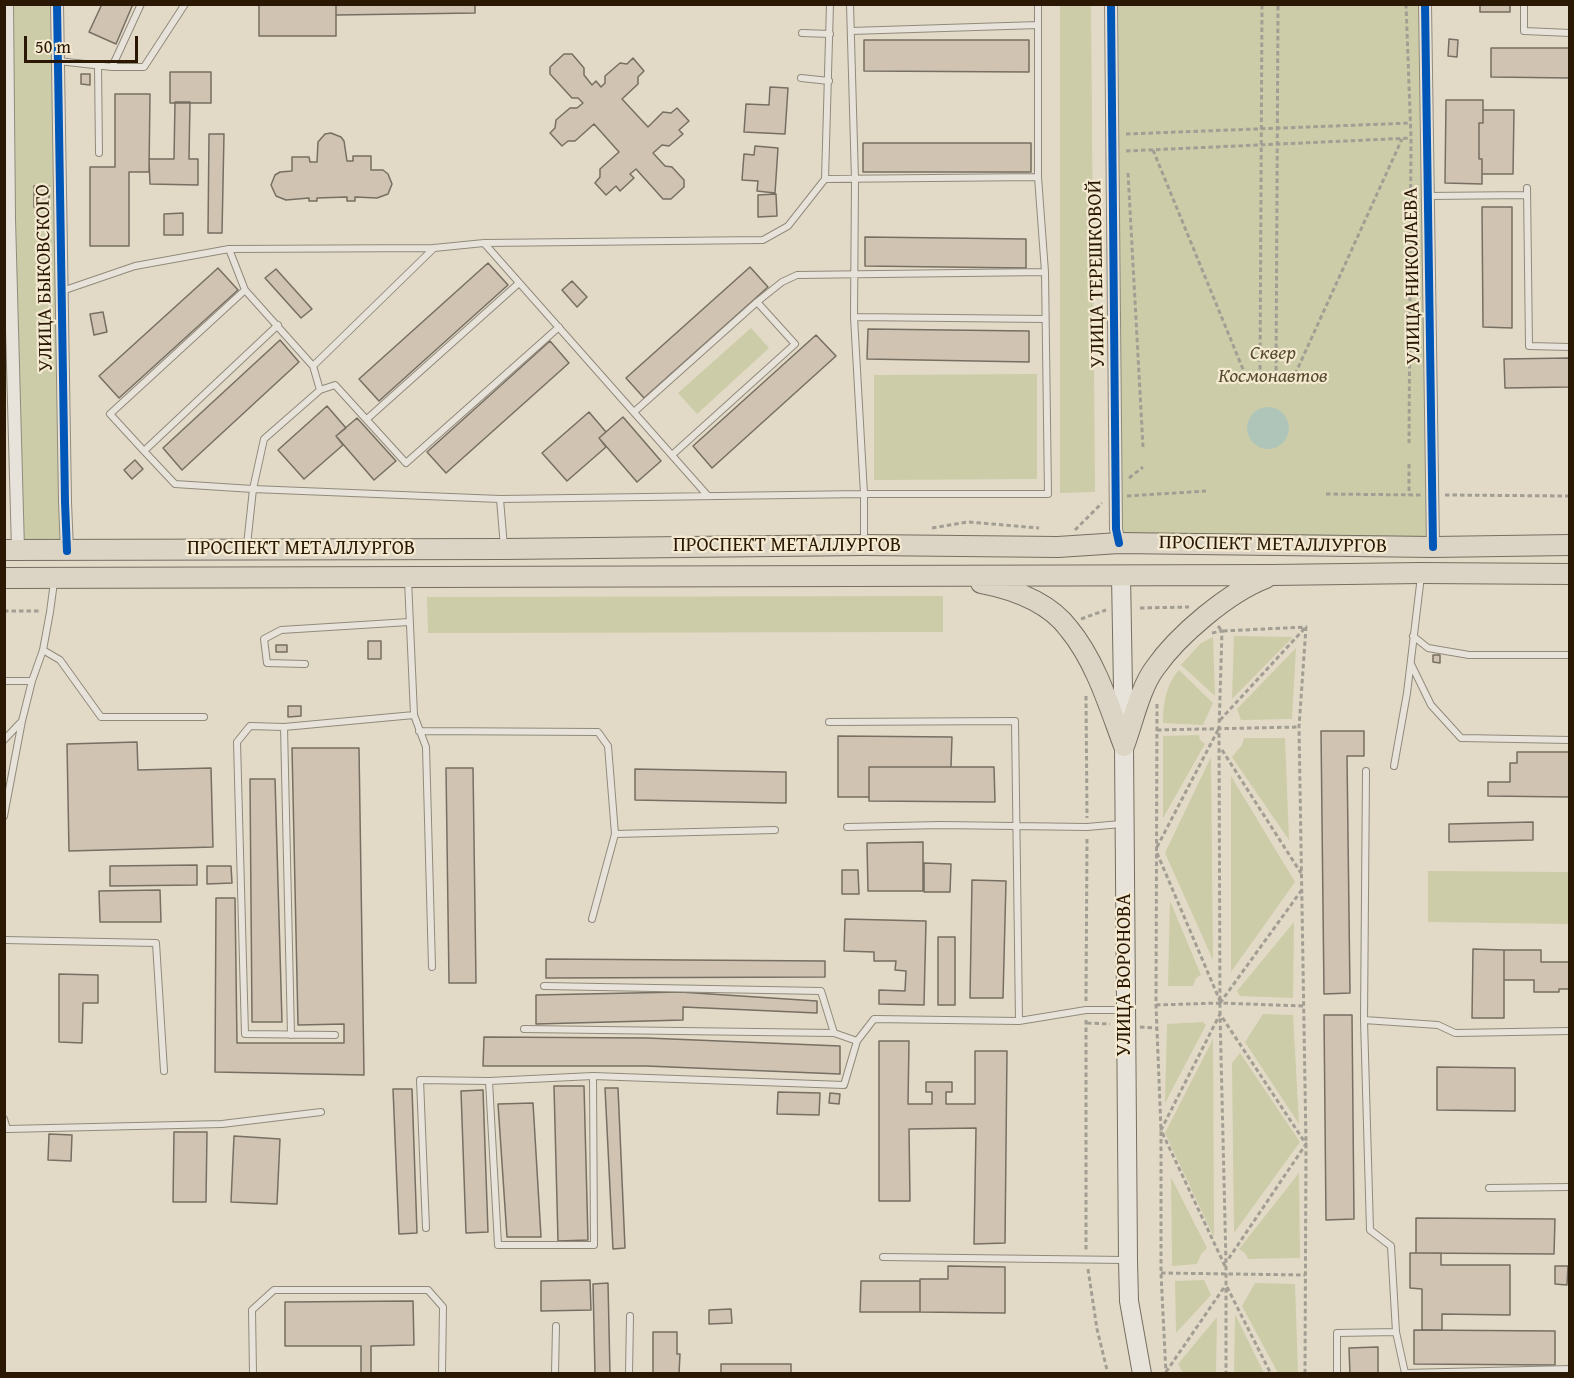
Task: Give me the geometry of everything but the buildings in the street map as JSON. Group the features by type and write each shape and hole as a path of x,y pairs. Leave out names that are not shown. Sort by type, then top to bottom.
{"main road":[{"name":"ПРОСПЕКТ МЕТАЛЛУРГОВ","path":"11,550 505,549 864,545 1058,547 1119,543 1433,547 1569,545"},
{"path":"1119,543 1121,575"},
{"path":"1427,573 1433,547"},
{"path":"11,550 12,578"},
{"path":"60,578 67,551"},
{"name":"ПРОСПЕКТ МЕТАЛЛУРГОВ","path":"12,578 1569,574"},
{"name":"УЛИЦА ВОРОНОВА","path":"1121,575 1129,1301 1142,1374"},
{"path":"1124,746 1154,668 1177,642 1220,606 1249,585 1272,575"},
{"path":"945,576 993,585 1023,595 1045,607 1069,627 1102,689 1124,746"}],"street":[{"name":"УЛИЦА БЫКОВСКОГО","path":"7,4 8,289 16,504 11,550"},
{"name":"УЛИЦА БЫКОВСКОГО","path":"57,4 67,551"},
{"name":"УЛИЦА ТЕРЕШКОВОЙ","path":"1111,4 1116,529 1119,543"},
{"name":"УЛИЦА НИКОЛАЕВА","path":"1425,4 1433,547"}],"lane":[{"path":"112,67 141,4"},
{"path":"57,61 112,67 144,67 185,4"},
{"path":"61,292 135,266 229,249 434,248 484,243 763,240 788,226 825,179 830,4"},
{"path":"850,4 855,180 854,317 864,494 864,545"},
{"path":"245,290 110,414 175,484 500,500 864,494 1048,494 1045,272 1038,177 1038,4"},
{"path":"1524,4 1524,31 1569,33"},
{"path":"851,32 1038,25"},
{"path":"802,33 830,34"},
{"path":"98,64 99,153"},
{"path":"801,78 829,81"},
{"path":"825,179 1038,177"},
{"path":"1428,196 1527,192 1529,346 1569,347"},
{"path":"484,243 708,496"},
{"path":"313,366 434,248"},
{"path":"229,249 245,290 313,366 320,390"},
{"path":"634,412 757,302 782,282 797,275 1045,272"},
{"path":"367,419 519,283"},
{"path":"672,455 795,344 757,302"},
{"path":"854,317 1045,319"},
{"path":"144,451 278,325"},
{"path":"246,549 253,489 264,439 320,390 335,385 406,463 558,327"},
{"path":"500,500 505,549"},
{"path":"1394,766 1411,664 1413,636 1427,573"},
{"path":"408,576 414,715 426,747 432,967"},
{"path":"4,816 22,721 43,650 60,578"},
{"path":"305,664 267,663 264,639 281,630 409,622"},
{"path":"1413,636 1428,648 1469,655 1569,655"},
{"path":"43,650 60,660 101,717 204,717"},
{"path":"1411,664 1431,705 1461,738 1569,740"},
{"path":"4,681 32,681"},
{"path":"335,1035 245,1034 237,742 250,726 284,727 414,715"},
{"path":"4,740 22,721"},
{"path":"829,722 1015,721 1019,1021"},
{"path":"284,727 291,1035"},
{"path":"419,731 598,732 608,746 615,834 592,920"},
{"path":"1366,771 1364,1020 1370,1230 1391,1246 1396,1332 1405,1373 1569,1369"},
{"path":"847,827 941,825 1087,827 1125,824"},
{"path":"615,834 775,830"},
{"path":"4,940 156,943 164,1071"},
{"path":"544,986 821,991 834,1033"},
{"path":"426,1228 420,1080 489,1081 593,1076 844,1085 857,1041 874,1019 1019,1021 1086,1010 1126,1010"},
{"path":"1364,1020 1438,1025 1455,1033 1569,1031"},
{"path":"524,1029 834,1033 857,1041"},
{"path":"489,1081 498,1245 594,1245 593,1076"},
{"path":"4,1119 8,1129 211,1124 321,1112"},
{"path":"1489,1188 1569,1187"},
{"path":"883,1257 1128,1260"},
{"path":"253,1374 252,1310 274,1290 428,1290 443,1307 442,1374"},
{"path":"629,1374 630,1316"},
{"path":"555,1374 556,1326"},
{"path":"1337,1374 1337,1333 1396,1332"}],"path":[{"path":"1260,377 1262,4"},
{"path":"1276,378 1278,4"},
{"path":"1406,4 1411,123 1409,443"},
{"path":"1411,123 1126,134 1126,151 1411,138"},
{"path":"1292,381 1402,139"},
{"path":"1153,150 1247,380"},
{"path":"1127,163 1143,447"},
{"path":"1409,464 1410,495"},
{"path":"1116,496 1206,491"},
{"path":"1326,494 1569,496"},
{"path":"925,529 968,522 1047,529"},
{"path":"1140,608 1192,607"},
{"path":"1079,619 1110,609"},
{"path":"4,611 42,611"},
{"path":"1209,633 1306,627"},
{"path":"1220,720 1306,627"},
{"path":"1305,1374 1306,1144 1299,727 1306,627"},
{"path":"1222,632 1219,729 1221,748 1220,1014 1226,1263 1226,1374"},
{"path":"1157,698 1156,1005 1161,1130 1161,1273 1166,1373"},
{"path":"1156,730 1299,727"},
{"path":"1156,849 1219,729"},
{"path":"1221,748 1301,873"},
{"path":"1156,849 1220,1003"},
{"path":"1220,1003 1301,891"},
{"path":"1156,1005 1220,1003 1303,1006"},
{"path":"1161,1130 1220,1014"},
{"path":"1220,1014 1306,1144"},
{"path":"1161,1130 1226,1271"},
{"path":"1226,1263 1306,1144"},
{"path":"1161,1273 1226,1271 1305,1275"},
{"path":"1166,1373 1226,1284"},
{"path":"1226,1284 1271,1374"}],"green space":[{"path":"7,5 57,5 67,551 18,550"},
{"path":"1060,5 1091,5 1095,492 1060,493"},
{"name":"Сквер Космонавтов","path":"1111,5 1425,5 1433,547 1119,543"},
{"path":"751,328 769,348 697,414 678,393"},
{"path":"1037,374 1037,479 874,480 874,375"},
{"path":"943,596 943,632 428,633 427,597"},
{"path":"1234,636 1293,637 1232,699"},
{"path":"1213,637 1215,696 1181,665 1201,643"},
{"path":"1296,648 1292,719 1241,720 1237,709"},
{"path":"1179,670 1213,703 1203,725 1163,723 1166,695"},
{"path":"1199,735 1200,740 1205,744 1163,818 1163,736"},
{"path":"1244,738 1285,738 1289,840 1232,757 1242,745"},
{"path":"1211,757 1213,960 1165,853"},
{"path":"1231,776 1295,882 1231,972"},
{"path":"1428,871 1569,872 1569,924 1428,922"},
{"path":"1170,901 1201,975 1196,978 1193,986 1168,986"},
{"path":"1294,922 1293,998 1240,996 1237,991"},
{"path":"1263,1014 1293,1015 1299,1124 1245,1042"},
{"path":"1203,1022 1206,1025 1165,1103 1167,1024"},
{"path":"1213,1039 1214,1237 1165,1133"},
{"path":"1240,1053 1300,1142 1234,1233 1232,1063"},
{"path":"1299,1173 1300,1258 1248,1259 1239,1249"},
{"path":"1171,1177 1207,1248 1201,1254 1197,1264 1172,1266"},
{"path":"1204,1280 1211,1295 1176,1333 1175,1281"},
{"path":"1255,1283 1295,1284 1298,1373 1278,1373 1242,1306"},
{"path":"1235,1314 1264,1373 1234,1373"},
{"path":"1217,1317 1216,1373 1183,1373 1178,1364"}],"shaded area":[{"path":"1268,407 1283,413 1289,428 1283,443 1268,449 1253,443 1247,428 1253,413"}],"cycle path":[{"path":"57,4 67,551"},
{"path":"1111,4 1116,529 1119,543"},
{"path":"1425,4 1433,547"}]}
